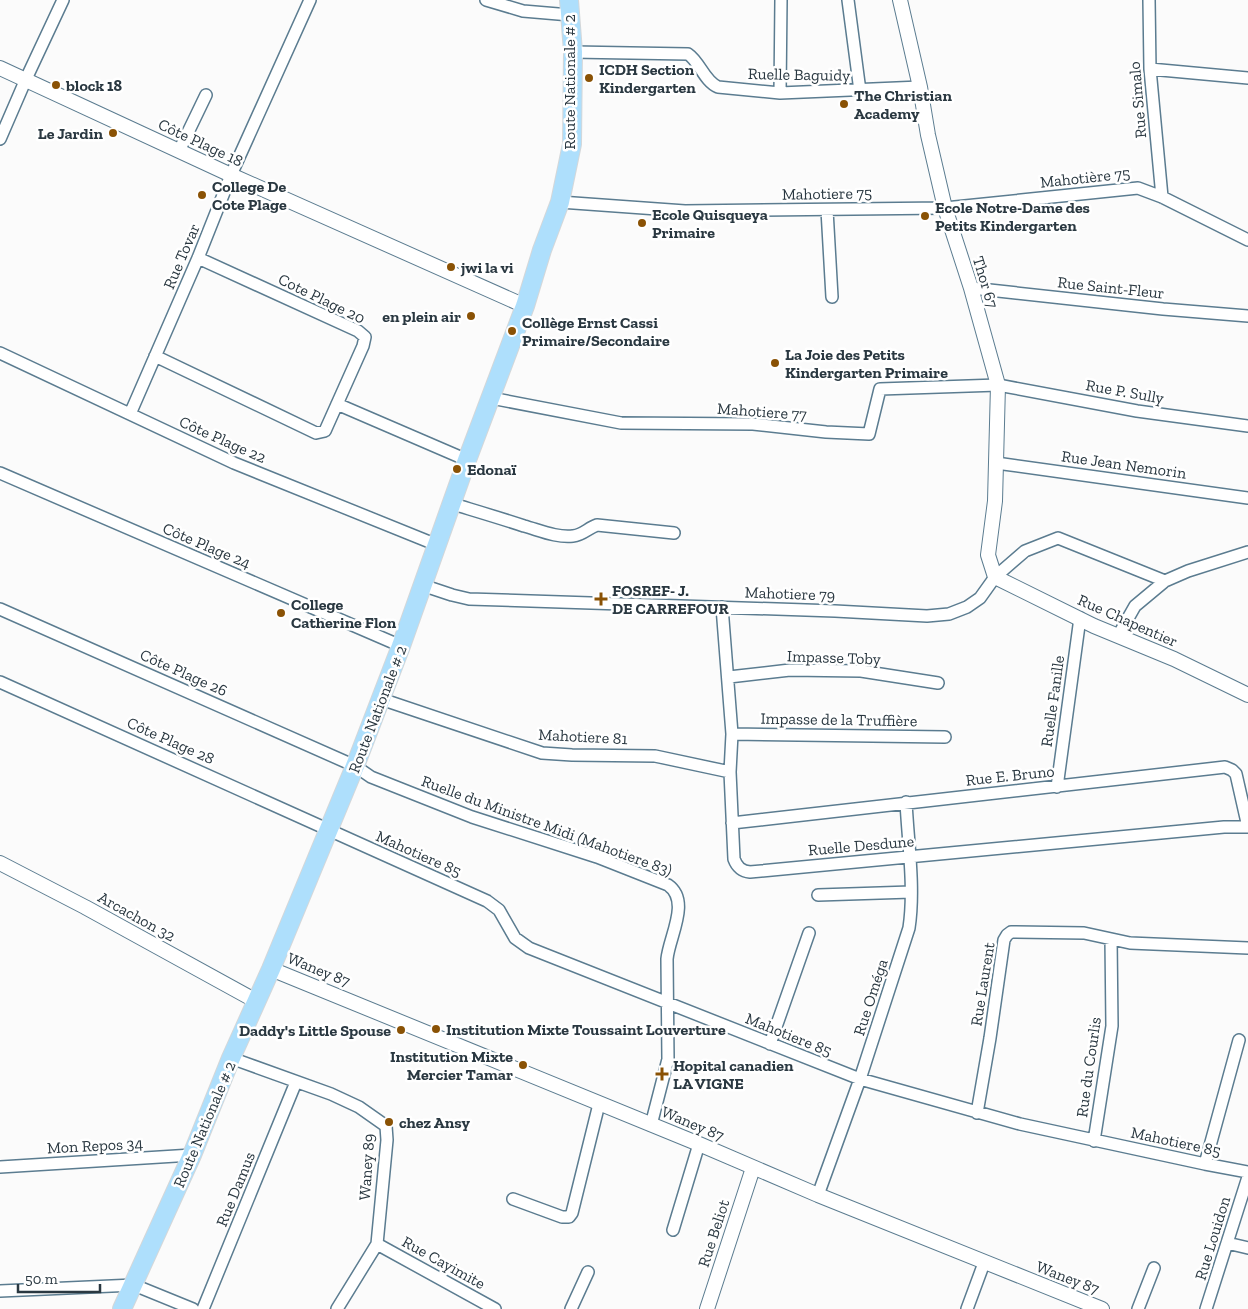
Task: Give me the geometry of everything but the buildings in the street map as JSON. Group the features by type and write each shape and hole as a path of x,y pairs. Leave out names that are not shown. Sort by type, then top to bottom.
{"main road":[{"name":"Route Nationale # 2","path":"122,1309 192,1155 231,1058 271,969 355,766 401,646 453,504 467,460 525,306 542,250 560,202 572,144 573,52 570,7"}],"street":[{"path":"0,139 64,0"},
{"name":"Rue Tovar","path":"130,414 198,258 231,175 310,0"},
{"path":"486,0 523,11 570,7"},
{"path":"780,93 781,0"},
{"path":"848,0 860,91"},
{"name":"Thor 67","path":"900,0 920,87 944,208 971,288 998,385 995,501 988,555 994,577"},
{"name":"Rue Simalo","path":"1149,0 1150,69 1162,197"},
{"name":"Ruelle Baguidy","path":"573,52 688,54 695,59 712,84 718,87 780,93 920,87"},
{"name":"Côte Plage 18","path":"0,68 231,175 525,306"},
{"path":"1150,69 1248,78"},
{"path":"179,151 206,95"},
{"name":"Mahotière 75","path":"944,208 1138,188 1162,197 1248,240"},
{"name":"Mahotiere 75","path":"560,202 685,211 944,208"},
{"path":"827,210 832,297"},
{"name":"Cote Plage 20","path":"155,356 316,433 325,431 337,404 365,337 198,258"},
{"name":"Rue Saint-Fleur","path":"971,288 1162,309 1248,316"},
{"name":"Côte Plage 22","path":"0,353 234,463 437,545"},
{"name":"Mahotiere 77","path":"491,398 621,423 753,424 826,432 869,434 880,389 998,385"},
{"name":"Rue P. Sully","path":"998,385 1137,411 1248,426"},
{"path":"337,404 467,460"},
{"name":"Rue Jean Nemorin","path":"996,463 1248,498"},
{"name":"Côte Plage 24","path":"0,473 401,646"},
{"path":"453,504 564,536 583,534 589,528 597,525 674,533"},
{"name":"Mahotiere 79","path":"422,585 452,596 469,599 927,616 949,614 967,607 980,598 994,577 1025,551 1058,538 1165,582"},
{"path":"1118,636 1135,606 1165,582 1188,571 1248,552"},
{"name":"Rue Chapentier","path":"994,577 1248,695"},
{"name":"Ruelle Desdune","path":"722,607 732,734 730,772 734,859 739,868 744,871 750,872 1224,827 1248,827"},
{"name":"Côte Plage 26","path":"0,609 355,766"},
{"name":"Ruelle Fanille","path":"1057,787 1080,618"},
{"name":"Impasse Toby","path":"729,677 790,670 852,671 938,683"},
{"name":"Côte Plage 28","path":"0,682 329,830"},
{"name":"Mahotiere 81","path":"381,699 542,753 655,756 730,772"},
{"name":"Impasse de la Truffière","path":"732,734 945,737"},
{"name":"Ruelle du Ministre Midi (Mahotiere 83)","path":"355,766 371,777 472,817 597,857 674,889 679,904 668,946 666,975 668,1002 666,1039 668,1059 651,1125"},
{"name":"Rue E. Bruno","path":"732,823 1225,767 1236,774 1248,827"},
{"name":"Rue Oméga","path":"818,1195 860,1079 909,928 912,912 906,802"},
{"name":"Mahotiere 85","path":"329,830 494,905 500,910 515,938 529,948 860,1079 977,1113 1204,1164 1248,1172"},
{"name":"Arcachon 32","path":"0,863 256,1001"},
{"path":"818,895 911,892"},
{"name":"Rue Laurent","path":"977,1113 1004,940 1007,935 1011,932 1084,933 1111,939"},
{"path":"770,1044 809,933"},
{"path":"1111,939 1130,943 1248,948"},
{"name":"Rue du Courlis","path":"1094,1140 1112,1026 1111,939"},
{"name":"Waney 87","path":"271,969 1096,1308"},
{"path":"1204,1164 1239,1040"},
{"name":"Waney 89","path":"231,1058 359,1107 386,1126 387,1140 377,1244 337,1309"},
{"name":"Rue Damus","path":"203,1309 296,1082"},
{"path":"513,1199 562,1217 569,1217 572,1213 599,1104"},
{"path":"673,1230 699,1144"},
{"name":"Mon Repos 34","path":"0,1167 192,1155"},
{"name":"Rue Beliot","path":"707,1309 753,1168"},
{"name":"Rue Louidon","path":"1206,1309 1248,1177"},
{"path":"1227,1243 1248,1248"},
{"name":"Rue Cayimite","path":"377,1244 495,1309"},
{"path":"967,1309 984,1263"},
{"path":"1138,1309 1154,1268"},
{"path":"571,1309 588,1272"},
{"path":"0,1291 134,1284 193,1309"}],"place":[{"name":"ICDH Section Kindergarten","path":"589,78"},
{"name":"block 18","path":"56,85"},
{"name":"The Christian Academy","path":"844,104"},
{"name":"Le Jardin","path":"113,133"},
{"name":"College De Cote Plage","path":"202,195"},
{"name":"Ecole Notre-Dame des Petits Kindergarten","path":"925,216"},
{"name":"Ecole Quisqueya Primaire","path":"642,223"},
{"name":"jwi la vi","path":"451,267"},
{"name":"en plein air","path":"471,316"},
{"name":"Collège Ernst Cassi Primaire/Secondaire","path":"512,331"},
{"name":"La Joie des Petits Kindergarten Primaire","path":"775,363"},
{"name":"Edonaï","path":"457,469"},
{"name":"FOSREF- J. DE CARREFOUR","path":"601,599"},
{"name":"College Catherine Flon","path":"281,613"},
{"name":"Institution Mixte Toussaint Louverture","path":"436,1029"},
{"name":"Daddy's Little Spouse","path":"401,1030"},
{"name":"Institution Mixte Mercier Tamar","path":"523,1065"},
{"name":"Hopital canadien LA VIGNE","path":"662,1074"},
{"name":"chez Ansy","path":"389,1122"}]}
